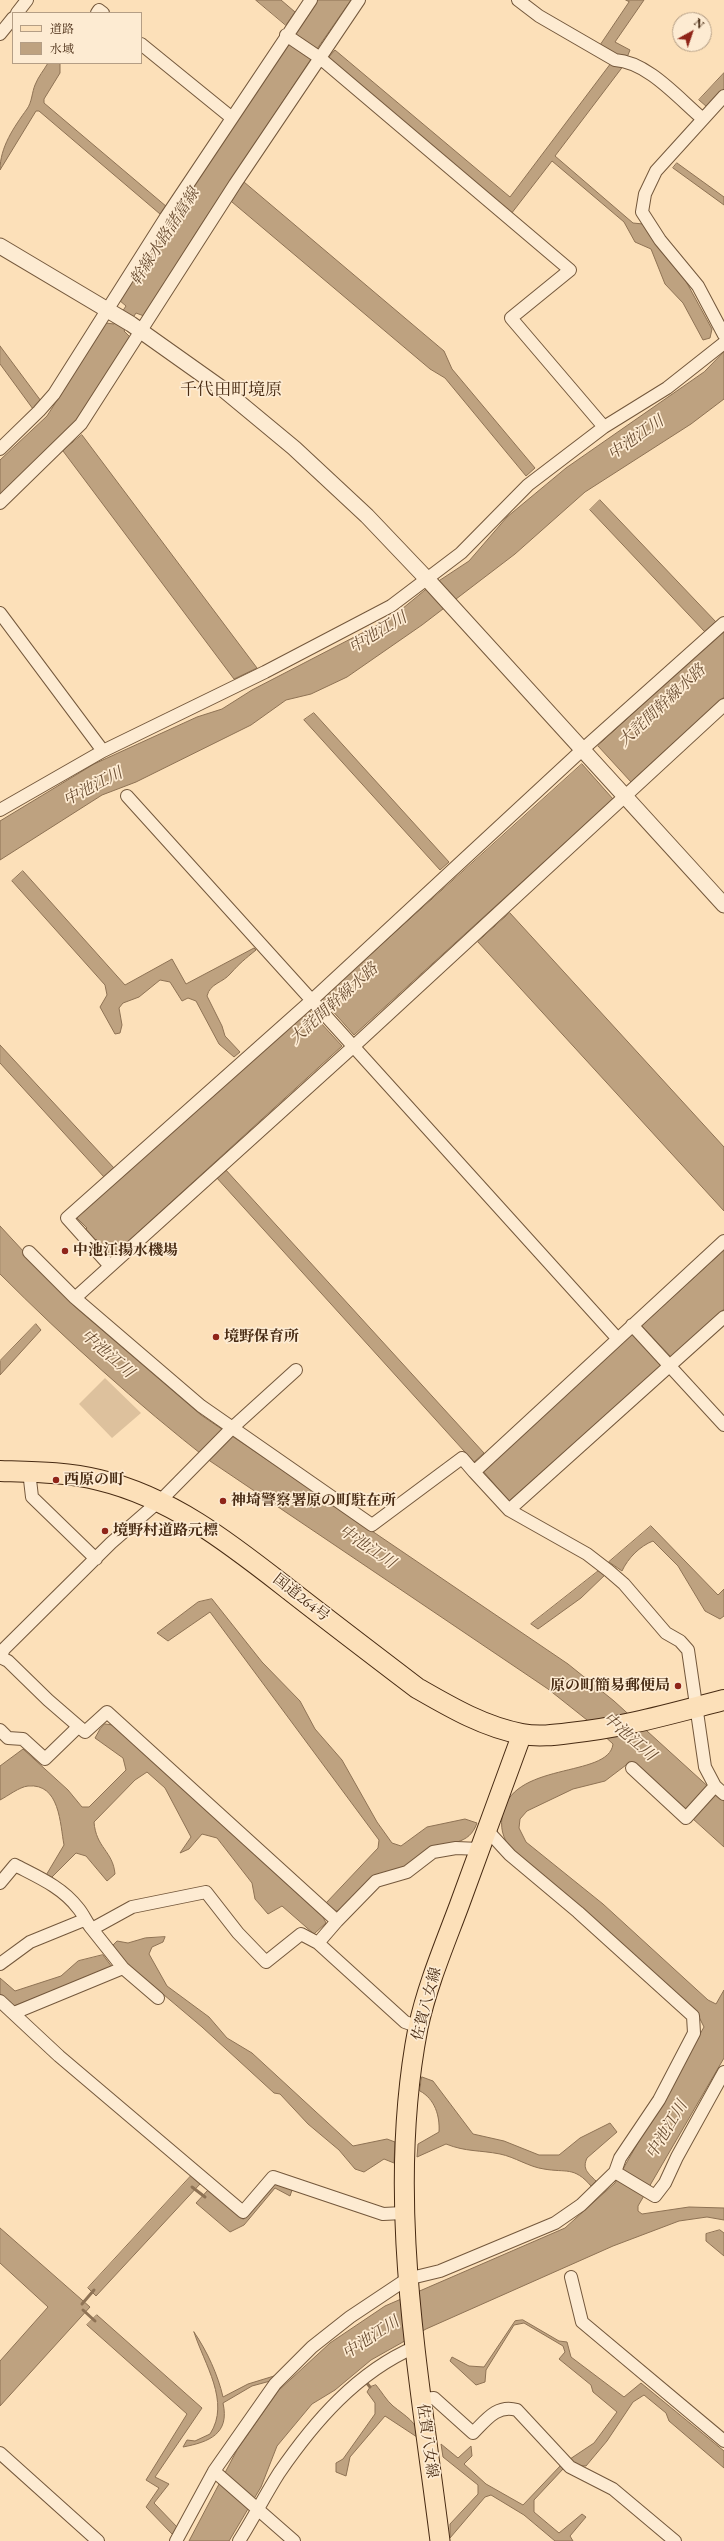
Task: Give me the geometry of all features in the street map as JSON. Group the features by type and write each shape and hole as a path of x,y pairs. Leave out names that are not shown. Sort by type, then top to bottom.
{"highway":[{"name":"国道264号","path":"0,1471 64,1473 100,1480 159,1502 195,1520 232,1545 417,1688 464,1714 493,1726 522,1734 542,1736 595,1730 696,1707"},
{"path":"696,1707 724,1700"}],"main road":[{"name":"佐賀八女線","path":"440,2541 408,2283 403,2213 407,2107 419,2027 437,1964 522,1734"}],"street":[{"path":"18,12 27,0"},
{"path":"0,449 42,408 113,312 169,214 286,35 311,0"},
{"path":"0,503 81,424 136,327 232,189 359,0"},
{"path":"518,0 539,16 615,60 629,61 653,77 703,119"},
{"path":"0,34 12,19"},
{"path":"286,35 320,58 570,270 511,318 604,427"},
{"path":"142,45 232,118"},
{"path":"724,96 656,171 645,194 642,212 660,240 698,286 724,335"},
{"path":"0,246 136,327 224,390 294,448 367,516 427,579 724,905"},
{"path":"0,810 103,751 344,632 391,606 461,553 528,485 604,427 667,388 724,343"},
{"path":"0,613 103,751"},
{"path":"110,1266 67,1218 312,1000 582,750 724,623"},
{"path":"74,1298 354,1046 624,796 724,706"},
{"path":"127,796 617,1338"},
{"path":"480,1466 617,1338 724,1241"},
{"path":"29,1252 74,1298 201,1406 372,1526 462,1458 480,1466 509,1510 587,1554 606,1568 624,1584 666,1633 680,1641 688,1650 705,1767 720,1790 686,1818 632,1768"},
{"path":"509,1510 724,1317"},
{"path":"632,1325 724,1425"},
{"path":"296,1370 232,1428 159,1502 96,1559 4,1649 0,1657 8,1661 85,1732 107,1712 330,1916"},
{"path":"29,1472 32,1497 96,1559"},
{"path":"0,1730 8,1738 23,1739 45,1759 78,1727"},
{"path":"176,2541 215,2472 275,2384 312,2347 350,2318 408,2283 555,2223 581,2205 615,2172 620,2158 655,2106 694,2033 693,2016 578,1912 510,1855 487,1830"},
{"path":"318,1943 330,1916 376,1880 407,1872 433,1852 456,1848 480,1849"},
{"path":"0,1883 15,1865 55,1886 79,1909 88,1924 123,1968 158,1998"},
{"path":"0,1964 30,1942 88,1924 132,1907 206,1892 238,1933 266,1962 301,1934 318,1943 405,2022 419,2027"},
{"path":"14,2013 123,1968"},
{"path":"0,2001 59,2056 243,2212 273,2177 383,2214 403,2213"},
{"path":"615,2172 655,2196 665,2183 677,2157 724,2072"},
{"path":"570,2277 582,2322 724,2441"},
{"path":"239,2541 279,2474 307,2435 352,2386 415,2344"},
{"path":"422,2399 434,2398 473,2433 496,2410 507,2407 517,2410 566,2464 613,2489 675,2541"},
{"path":"0,2453 98,2541"},
{"path":"215,2472 294,2541"}],"shaded area":[{"path":"105,1378 141,1413 112,1438 79,1404"}],"water":[{"path":"256,0 281,0 295,12 286,25"},
{"name":"幹線水路諸富線","path":"317,0 351,0 317,49 311,45 311,59 201,225 144,316 136,313 124,331 130,337 75,422 0,496 0,460 47,416 106,323 114,324 126,306 119,300"},
{"path":"626,0 644,0 615,42 630,50 624,65 555,156 633,223 643,224 659,249 682,274 712,329 710,338 703,340 683,303 665,284 651,249 635,242 624,222 552,161 511,214 327,59 335,50 510,197 611,63 600,45 629,2"},
{"path":"47,64 60,64 60,73 44,99 44,103 167,207 160,214 39,111 36,111 0,170 2,153 5,145 29,106 39,76"},
{"path":"724,73 724,89 707,107 699,100"},
{"path":"677,163 724,197 724,205 673,168"},
{"path":"244,182 444,351 452,369 535,468 526,476 445,378 430,369 232,202"},
{"path":"0,346 41,401 33,409 0,364"},
{"name":"中池江川","path":"724,352 724,399 691,424 585,492 515,554 422,625 347,677 311,694 286,700 251,725 136,782 102,795 0,860 0,821 94,764 197,717 222,709 252,690 391,618 425,590 469,561 507,517 566,468 704,372"},
{"path":"82,435 257,668 234,679 63,451"},
{"path":"600,500 716,622 705,632 590,510"},
{"name":"大詫間幹線水路","path":"724,631 724,697 631,782 598,746"},
{"path":"314,713 449,862 440,870 304,720"},
{"name":"大詫間幹線水路","path":"582,764 613,799 354,1035 322,999"},
{"path":"23,871 125,985 172,959 186,984 254,948 256,950 228,976 211,988 207,996 222,1026 225,1036 240,1052 234,1057 219,1044 196,1001 188,998 182,1001 170,982 160,980 139,997 123,1003 119,1008 122,1025 120,1033 115,1034 100,1007 107,995 105,985 12,881"},
{"path":"510,913 724,1147 724,1211 478,942"},
{"path":"309,1010 342,1046 112,1256 96,1239 92,1243 83,1232 87,1228 77,1218"},
{"path":"0,1045 114,1168 104,1177 0,1063"},
{"path":"225,1169 484,1453 474,1462 216,1177"},
{"name":"中池江川","path":"0,1226 74,1306 201,1415 568,1664 614,1701 724,1801 724,1847 630,1762 605,1781 573,1789 527,1811 520,1819 519,1828 526,1842 603,1904 708,2000 716,2004 724,1990 724,2058 638,2206 638,2211 642,2214 689,2207 724,2208 724,2220 707,2217 679,2221 613,2246 426,2329 371,2360 335,2390 312,2404 277,2446 261,2487 229,2541 189,2541 237,2450 279,2390 330,2343 385,2306 565,2228 615,2183 704,2027 698,2015 514,1853 504,1836 502,1817 509,1799 522,1786 539,1778 595,1762 607,1755 613,1744 587,1720 548,1689 210,1461 155,1417 76,1347 0,1274"},
{"path":"724,1251 724,1309 671,1357 642,1326"},
{"path":"36,1324 41,1330 0,1375 0,1361"},
{"path":"633,1334 662,1365 509,1501 483,1471"},
{"path":"651,1526 718,1595 724,1589 724,1616 720,1619 705,1611 678,1566 653,1541 635,1553 622,1571 609,1562"},
{"path":"601,1569 607,1573 581,1598 538,1629 531,1624"},
{"path":"212,1599 262,1662 300,1701 315,1729 342,1760 377,1822 392,1843 401,1846 427,1827 465,1819 477,1823 469,1836 458,1842 429,1850 341,1911 335,1911 326,1903 378,1848 379,1840 210,1612 168,1641 157,1633 198,1602"},
{"path":"105,1724 113,1725 323,1917 326,1923 314,1934 282,1906 268,1914 255,1899 252,1883 217,1838 202,1834 189,1849 180,1853 191,1837 165,1788 147,1772 135,1780 94,1822 95,1831 114,1866 115,1874 107,1881 86,1856 76,1853 50,1879 45,1877 64,1845 56,1806 47,1791 39,1787 25,1787 0,1800 0,1766 23,1749 68,1790 82,1807 89,1807 126,1770 123,1758 95,1738"},
{"path":"165,1937 163,1942 152,1947 149,1954 167,1986 209,2017 227,2038 252,2053 353,2146 387,2139 395,2142 394,2163 384,2159 364,2172 355,2169 339,2150 308,2124 280,2094 274,2093 202,2027 119,1957 113,1945 117,1941 128,1943 145,1938"},
{"path":"103,1955 112,1967 14,2006 0,1994 0,1978 15,1991 61,1976 78,1961"},
{"path":"422,2077 433,2081 473,2134 504,2141 539,2155 559,2155 580,2138 610,2123 617,2132 587,2158 585,2165 587,2171 596,2181 591,2186 580,2175 574,2173 538,2168 506,2155 460,2148 446,2144 417,2157 418,2144 439,2132 439,2120 436,2108 425,2094 420,2091"},
{"path":"191,2176 200,2184 96,2296 88,2288"},
{"path":"276,2182 292,2190 290,2196 275,2188 244,2225 230,2232 196,2203 208,2190 243,2219"},
{"path":"0,2228 90,2307 0,2406 0,2361 48,2307 0,2263"},
{"path":"720,2230 724,2233 724,2256 706,2241 706,2234"},
{"path":"97,2315 202,2408 155,2477 169,2484 154,2503 178,2528 172,2534 146,2507 159,2488 146,2480 187,2414 87,2325"},
{"path":"523,2320 559,2341 567,2342 571,2357 624,2397 641,2383 724,2451 724,2468 669,2421 666,2413 644,2395 633,2402 607,2441 586,2466 571,2465 563,2469 534,2500 534,2512 559,2533 582,2514 586,2517 570,2536 573,2541 555,2541 524,2515 491,2495 485,2497 450,2538 450,2524 478,2494 478,2485 443,2457 441,2444 458,2458 471,2446 472,2456 464,2464 486,2484 523,2505 561,2465 594,2443 617,2412 593,2392 591,2385 559,2359 565,2352 563,2346 524,2323 514,2325 486,2370 485,2382 476,2385 450,2361 452,2357 469,2366 484,2367 515,2321"},
{"path":"194,2332 212,2363 223,2397 248,2384 274,2376 274,2380 252,2386 223,2403 223,2422 215,2435 201,2442 183,2447 187,2440 195,2441 210,2434 216,2422 218,2409 214,2383"},
{"path":"376,2385 386,2399 414,2424 419,2433 420,2439 385,2416 350,2457 346,2476 336,2472 336,2463 343,2459 375,2414 375,2403 367,2392 370,2387"}],"waterway":[{"path":"192,2187 205,2197"},
{"path":"82,2304 94,2290"},
{"path":"83,2310 95,2321"},
{"path":"366,2382 370,2387"}],"place":[{"name":"中池江揚水機場","path":"65,1251"},
{"name":"境野保育所","path":"216,1337"},
{"name":"西原の町","path":"56,1480"},
{"name":"神埼警察署原の町駐在所","path":"223,1501"},
{"name":"境野村道路元標","path":"105,1531"},
{"name":"原の町簡易郵便局","path":"678,1686"}],"district":[{"name":"千代田町境原","path":"231,390"}]}
